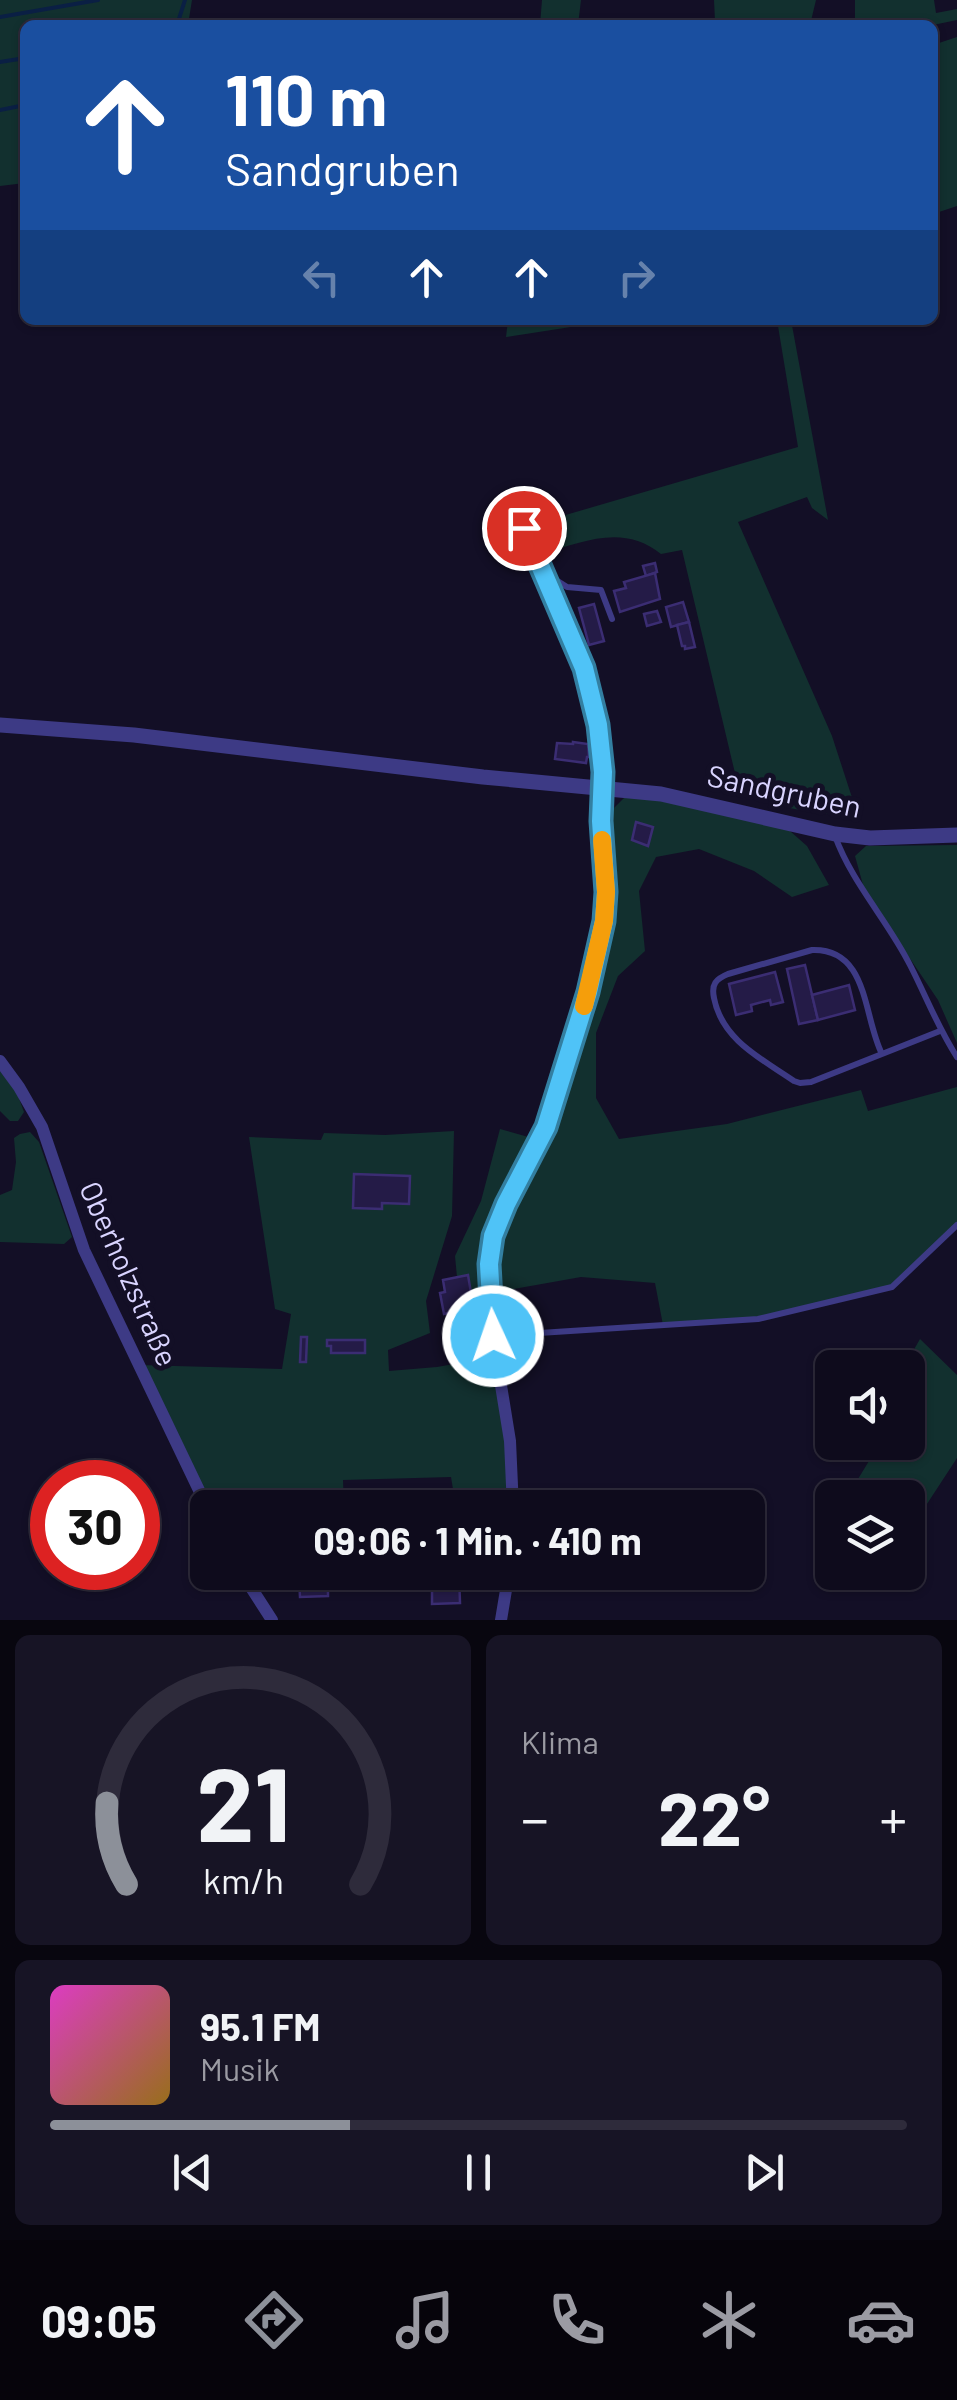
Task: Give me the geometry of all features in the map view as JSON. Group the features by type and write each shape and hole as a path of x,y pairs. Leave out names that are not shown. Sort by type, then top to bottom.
{"street":[{"path":"512,1490 510,1441 493,1336 489,1264 493,1236 546,1127 588,992 604,921 606,892 600,740 591,690 524,528"},
{"name":"Sandgruben","path":"0,725 220,744 484,777 602,786 661,794 835,834 870,838 957,835"},
{"name":"Oberholzstraße","path":"0,1061 42,1127 84,1250 199,1490"},
{"path":"253,1590 272,1620"},
{"path":"501,1620 506,1590"}],"lane":[{"path":"544,573 567,587 601,590 612,619"},
{"path":"835,834 843,859 910,964 940,1031 957,1057"},
{"path":"882,1054 859,979 841,958 830,952 812,950 728,974 713,985 714,1000 728,1032 794,1081 811,1082 882,1054 940,1031"},
{"path":"493,1336 758,1319 892,1287 957,1225"}],"green space":[{"path":"0,0 192,0 189,20 20,20 20,184 0,186"},
{"path":"542,0 581,0 579,20 540,20"},
{"path":"714,0 816,0 811,20 715,20"},
{"path":"855,0 934,0 936,13 957,9 957,20 938,24 938,20 855,20"},
{"path":"957,37 957,206 938,212 938,43"},
{"path":"507,325 584,325 506,337"},
{"path":"778,325 792,325 828,520 812,508 807,497 738,522 832,736 858,816 782,806 739,790 682,550 661,554 632,539 617,537 541,554 528,526 798,447"},
{"path":"632,790 782,824 807,846 829,885 792,897 754,871 699,849 656,857 639,891 645,951 618,976 596,1033 596,1098 619,1139 727,1124 861,1090 868,1111 957,1087 957,1225 892,1287 758,1319 663,1325 655,1283 581,1277 491,1293 511,1490 453,1490 451,1477 343,1480 343,1490 201,1490 139,1365 282,1369 291,1314 275,1309 249,1137 321,1140 324,1133 454,1131 452,1216 426,1301 430,1333 388,1350 389,1371 471,1361 472,1341 461,1332 469,1308 466,1294 471,1292 468,1276 457,1277 455,1256 481,1201 500,1129 539,1140 604,921 601,821"},
{"path":"957,845 957,1043 938,1000 865,892 855,856 866,846"},
{"path":"0,1071 17,1093 24,1112 18,1121 10,1121 0,1111"},
{"path":"30,1132 39,1142 72,1237 64,1244 0,1242 0,1195 12,1190 14,1138"},
{"path":"920,1339 957,1375 957,1458 925,1507 925,1480 857,1480 870,1460 925,1460 925,1350 914,1350"}],"building":[{"path":"655,563 657,572 646,576 643,566"},
{"path":"655,573 660,599 620,612 614,591 626,588 624,582"},
{"path":"683,602 689,622 671,627 666,607"},
{"path":"594,604 604,641 589,645 579,608"},
{"path":"657,611 661,622 647,626 644,614"},
{"path":"689,622 695,647 685,649 677,625"},
{"path":"557,743 588,744 586,763 555,759"},
{"path":"636,822 653,827 648,846 632,840"},
{"path":"805,965 818,1020 799,1024 787,969"},
{"path":"775,972 783,1002 771,1005 770,1000 751,1005 752,1011 736,1015 729,984"},
{"path":"849,985 855,1010 818,1020 812,995"},
{"path":"354,1174 410,1176 409,1204 382,1203 382,1209 353,1208"},
{"path":"468,1275 469,1308 444,1314 440,1293 445,1292 443,1280"},
{"path":"301,1337 307,1337 306,1362 300,1362"},
{"path":"327,1340 365,1340 365,1353 331,1353"},
{"path":"300,1590 328,1590 328,1596 300,1597"},
{"path":"432,1590 460,1590 460,1603 432,1604"}],"waterway":[{"path":"0,17 98,0"},
{"path":"179,20 185,0"},
{"path":"0,62 20,59"},
{"path":"0,110 20,106"}],"slow traffic":[{"path":"584,1006 604,921 602,840"}],"route":[{"path":"493,1336 489,1264 493,1236 546,1127 563,1078 588,992 604,921 606,892 601,821 603,772 591,690 524,528"}]}
